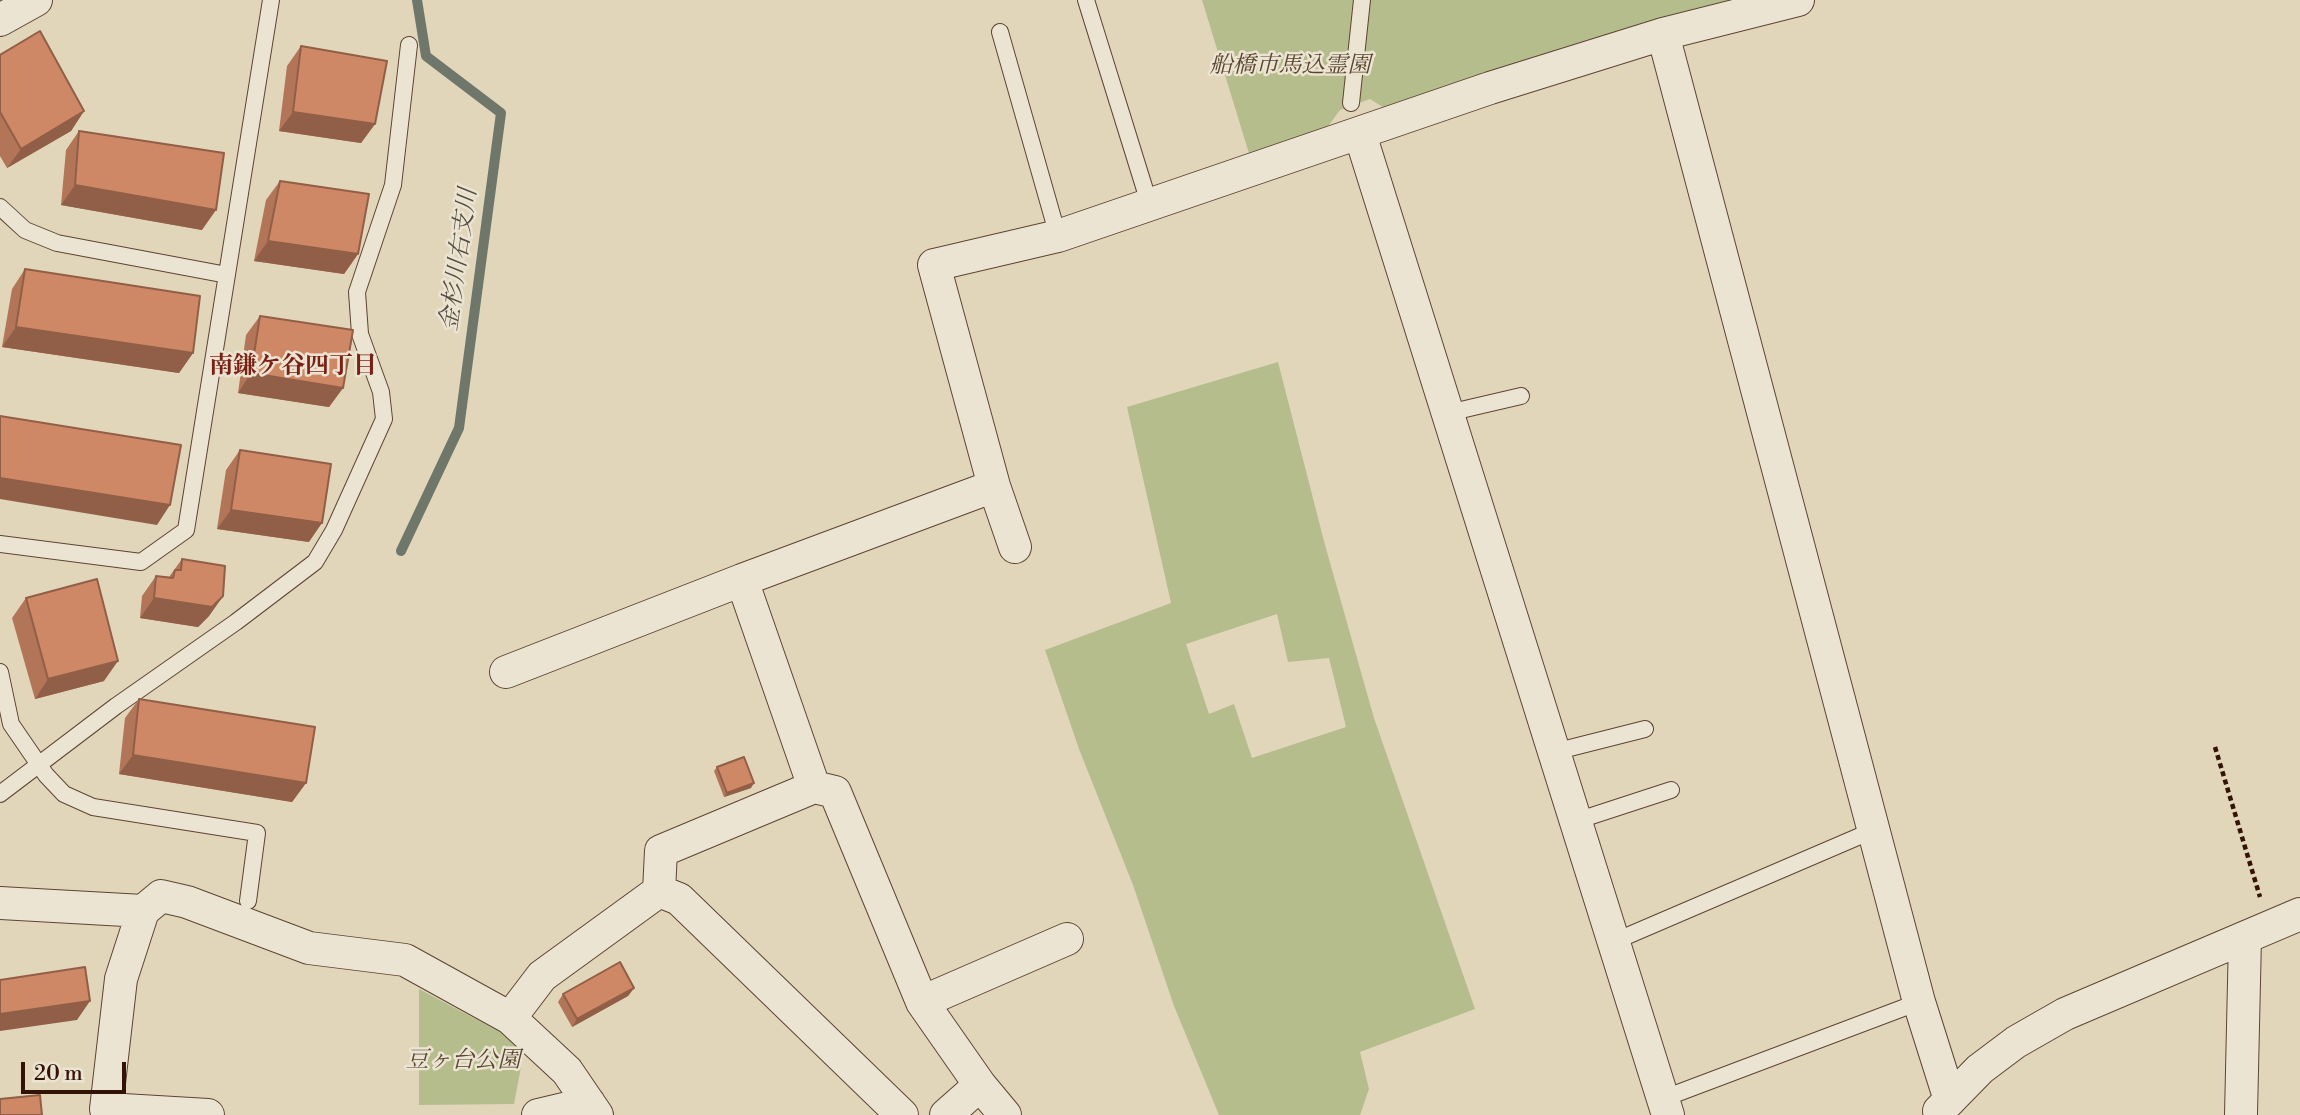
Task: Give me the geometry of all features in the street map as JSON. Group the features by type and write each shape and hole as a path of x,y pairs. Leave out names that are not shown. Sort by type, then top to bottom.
{"street":[{"path":"0,20 36,0"},
{"path":"1015,547 994,486 933,265 1058,236 1490,88 1662,34 1798,0"},
{"path":"1662,34 1874,830 1943,1107"},
{"path":"1360,134 1665,1107"},
{"path":"506,672 994,486"},
{"path":"742,580 814,787"},
{"path":"659,891 661,851 814,787 835,792 922,1002 980,1085 1005,1115"},
{"path":"510,1018 542,976 659,891"},
{"path":"659,891 679,899 902,1115"},
{"path":"208,1115 106,1109 121,979 143,911 162,897 187,902 309,948 405,960 510,1018 567,1071 593,1109 538,1115"},
{"path":"0,903 143,911"},
{"path":"1943,1107 1980,1069 2017,1042 2065,1014 2300,914"},
{"path":"2241,1115 2257,933"},
{"path":"922,1002 1068,939"},
{"path":"947,1115 980,1085"}],"lane":[{"path":"0,544 141,562 186,530 271,0"},
{"path":"1086,0 1150,206"},
{"path":"1350,103 1362,0"},
{"path":"1000,32 1058,236"},
{"path":"0,794 315,562 334,530 384,419 381,392 360,334 357,292 393,186 409,45"},
{"path":"0,207 25,230 57,243 227,275"},
{"path":"1448,413 1521,396"},
{"path":"0,672 11,724 39,765 64,794 93,807 257,833 248,901"},
{"path":"1554,752 1644,729"},
{"path":"1576,821 1671,790"},
{"path":"1613,942 1874,830"},
{"path":"1665,1107 1919,1002"}],"path":[{"path":"2215,747 2257,933"}],"green space":[{"name":"船橋市馬込霊園","path":"1202,0 1745,0 1386,109 1370,99 1340,110 1321,136 1251,160"},
{"path":"1278,362 1325,545 1374,718 1475,1009 1360,1052 1369,1089 1360,1115 1219,1115 1174,1006 1133,885 1079,749 1045,650 1171,603 1127,407","holes":["1277,614 1288,662 1329,658 1346,727 1252,758 1234,704 1209,714 1186,644"]},
{"name":"豆ヶ台公園","path":"419,989 502,1033 524,1051 514,1104 419,1105"}],"building":[{"path":"40,31 84,111 21,149 0,112 0,55"},
{"path":"301,46 387,61 375,124 293,112"},
{"path":"79,131 224,153 216,210 75,185"},
{"path":"280,181 369,194 358,254 268,241"},
{"path":"25,269 200,296 193,353 16,327"},
{"path":"260,316 353,330 343,388 251,373"},
{"path":"0,416 181,445 170,505 0,478"},
{"path":"240,450 331,464 322,523 231,510"},
{"path":"182,559 225,566 223,596 212,607 154,598 156,576 173,578 175,570 181,570"},
{"path":"97,579 118,661 48,679 26,598"},
{"path":"139,699 315,727 306,783 133,755"},
{"path":"744,757 754,783 727,793 717,767"},
{"path":"620,962 634,988 577,1019 563,994"},
{"path":"85,967 90,1001 0,1014 0,980"},
{"path":"40,1095 42,1115 0,1115 0,1099"}],"waterway":[{"name":"金杉川右支川","path":"401,551 459,428 501,113 426,56 417,0"}],"district":[{"name":"南鎌ケ谷四丁目","path":"293,367"}]}
